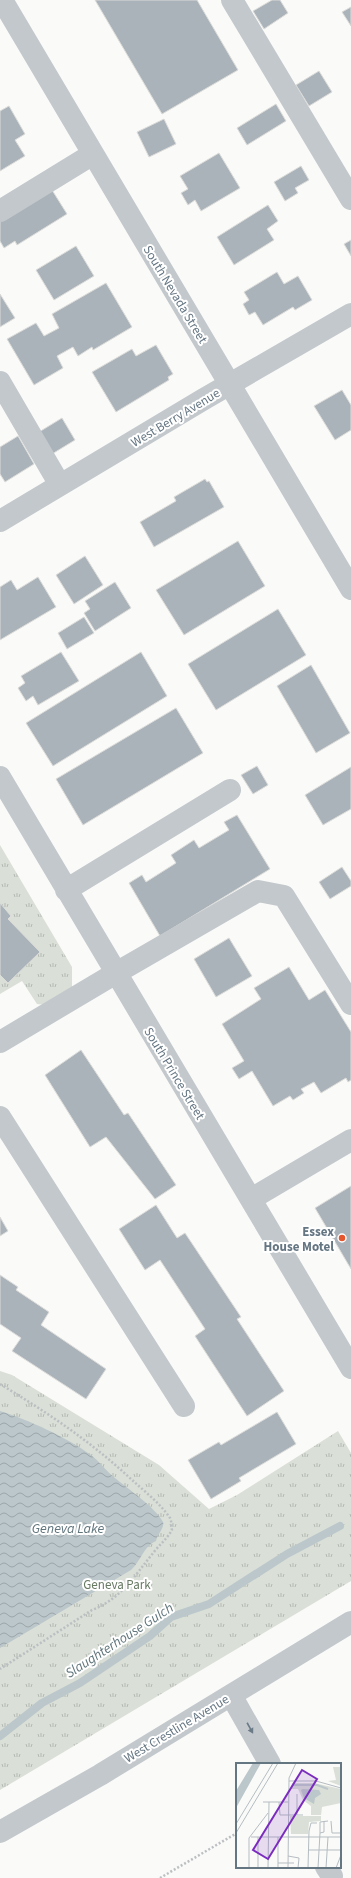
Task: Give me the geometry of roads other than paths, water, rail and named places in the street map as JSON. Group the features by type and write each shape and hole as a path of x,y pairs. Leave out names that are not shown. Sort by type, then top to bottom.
{"street":[{"name":"South Nevada Street","path":"2,0 351,589"},
{"path":"232,0 351,199"},
{"path":"0,211 93,154"},
{"name":"West Berry Avenue","path":"0,521 351,314"},
{"path":"0,382 60,485"},
{"name":"South Prince Street","path":"0,777 351,1368"},
{"path":"66,890 230,790"},
{"path":"0,1042 258,891 284,896 351,1004"},
{"path":"0,1117 184,1406"},
{"path":"251,1199 351,1140"},
{"name":"West Crestline Avenue","path":"0,1832 100,1775 351,1622"},
{"path":"231,1695 269,1762"}],"water":[{"name":"Geneva Lake","path":"0,1411 23,1419 81,1448 148,1505 159,1516 163,1524 156,1541 145,1550 131,1570 0,1648"}],"waterway":[{"name":"Slaughterhouse Gulch","path":"0,1736 42,1703 80,1683 150,1636 171,1617 209,1604 287,1554 340,1526"}],"place":[{"name":"Essex House Motel","path":"342,1238"}],"park label":[{"name":"Geneva Park","path":"117,1584"}]}
